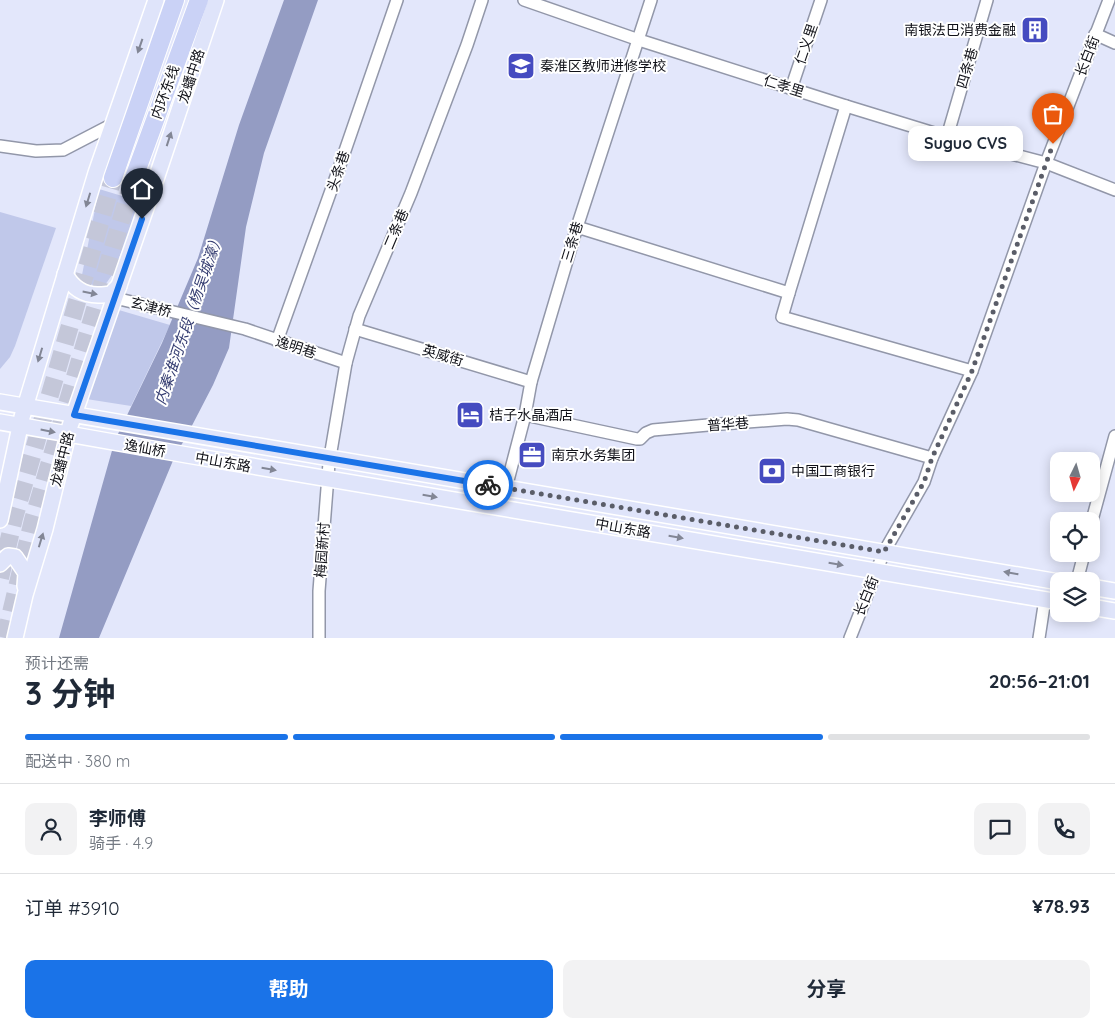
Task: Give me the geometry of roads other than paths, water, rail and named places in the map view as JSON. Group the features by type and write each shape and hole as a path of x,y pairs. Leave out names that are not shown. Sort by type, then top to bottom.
{"highway":[{"name":"内环东线","path":"113,178 175,0"},
{"name":"内环东线","path":"132,183 199,0"}],"main road":[{"path":"0,520 25,406 96,173 156,0"},
{"name":"龙蟠中路","path":"15,638 74,415 154,186 216,0"},
{"path":"65,274 75,288 83,293 92,295 117,292"},
{"path":"0,402 74,415"},
{"name":"逸仙桥","path":"74,415 194,435"},
{"path":"0,422 68,435"},
{"name":"逸仙桥","path":"68,435 187,455"},
{"name":"中山东路","path":"194,435 329,461 506,488 1050,580"},
{"name":"中山东路","path":"187,455 1050,600"},
{"path":"0,564 8,556 15,557 26,573 25,595"},
{"path":"1100,588 1115,591"},
{"path":"1100,608 1115,611"}],"street":[{"name":"头条巷","path":"277,341 397,0"},
{"name":"二条巷","path":"329,461 346,363 355,329 417,175 467,45 482,0"},
{"name":"仁孝里","path":"524,0 639,40 791,89 947,137 1046,163 1115,190"},
{"name":"三条巷","path":"506,488 525,415 531,382 576,227 651,0"},
{"name":"仁义里","path":"791,89 821,0"},
{"name":"四条巷","path":"947,137 987,0"},
{"name":"长白街","path":"850,638 884,552 924,482 932,458 972,371 1046,163 1109,0"},
{"path":"1095,34 1115,43"},
{"path":"846,106 782,317 972,371"},
{"path":"0,146 36,151 62,150 113,124"},
{"path":"576,227 789,293"},
{"name":"玄津桥","path":"117,292 245,330"},
{"name":"英威街","path":"355,329 531,382"},
{"name":"逸明巷","path":"245,330 346,363"},
{"name":"普华巷","path":"525,415 637,439 653,430 798,420 932,458"},
{"path":"1094,512 1115,436"},
{"name":"梅园新村","path":"319,638 319,591 329,461"},
{"path":"1039,638 1050,606"}],"water":[{"name":"内秦淮河东段（杨吴城濠）","path":"284,0 318,0 264,153 246,227 229,348 213,385 177,451 99,638 59,638 115,440 162,343 198,258 239,125"}],"tunnel":[{"path":"0,578 14,518 113,178"},
{"path":"5,638 33,520 132,183"}],"place":[{"name":"南银法巴消费金融","path":"1035,30"},
{"name":"秦淮区教师进修学校","path":"521,66"},
{"name":"Suguo CVS","path":"1053,144"},
{"name":"桔子水晶酒店","path":"470,415"},
{"name":"南京水务集团","path":"532,455"},
{"name":"中国工商银行","path":"772,471"}]}
